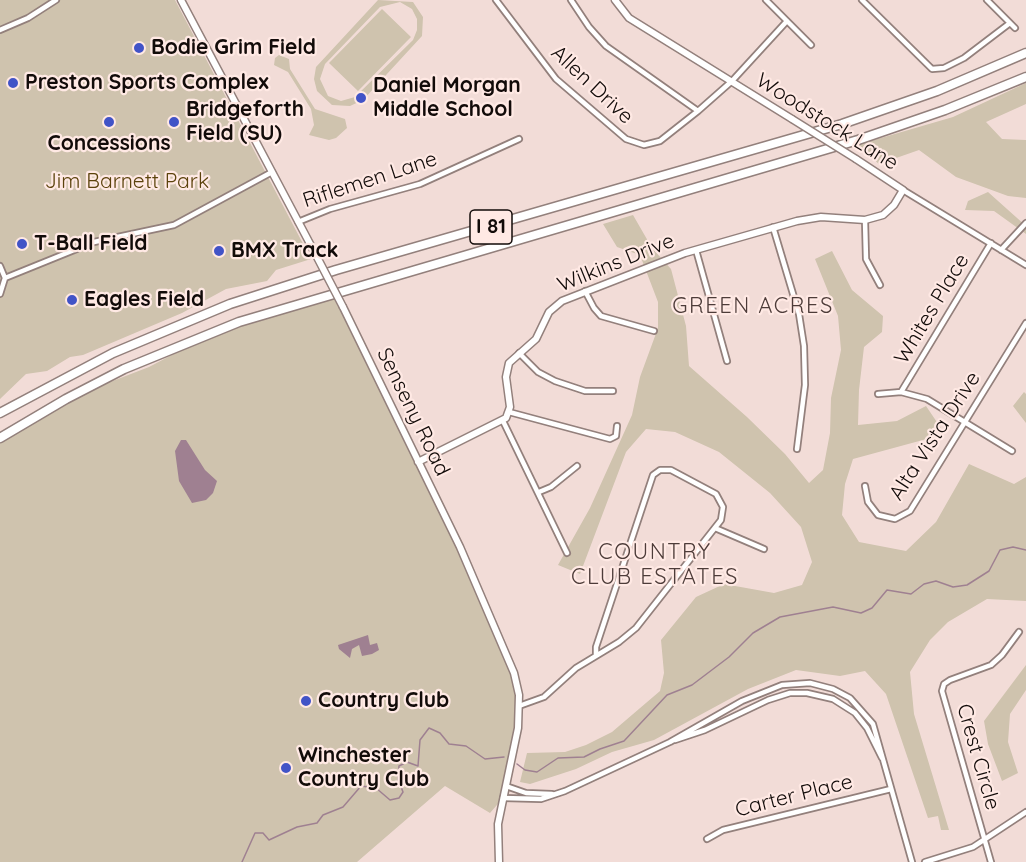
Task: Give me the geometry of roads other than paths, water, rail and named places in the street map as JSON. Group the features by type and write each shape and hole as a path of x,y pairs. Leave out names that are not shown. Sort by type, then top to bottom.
{"highway":[{"name":"I 81","path":"0,413 112,353 230,303 336,270 842,124 947,87 1026,53"},
{"name":"I 81","path":"0,438 66,399 124,369 239,322 858,140 945,110 1026,77"}],"street":[{"path":"0,30 28,18 56,0"},
{"name":"Senseny Road","path":"181,0 343,307 505,647 517,684 519,706 517,737 498,824 499,862"},
{"name":"Allen Drive","path":"496,0 555,80 626,139 638,144 656,143 698,111 732,81 788,21"},
{"path":"571,0 589,27 606,46 698,111"},
{"name":"Woodstock Lane","path":"615,0 629,18 1026,265"},
{"path":"766,0 811,45"},
{"path":"862,0 929,68 936,70 964,58 1010,23"},
{"path":"987,0 1015,28"},
{"name":"Riflemen Lane","path":"298,222 330,209 420,184 519,140"},
{"path":"5,278 94,242 174,225 272,172"},
{"name":"Wilkins Drive","path":"509,412 506,372 511,359 536,339 552,308 585,291 696,250 773,227 821,218 865,220 883,215 894,205 903,190"},
{"path":"865,220 866,259 880,285"},
{"path":"1001,250 1026,223"},
{"path":"773,227 799,314 804,346 805,385 797,449"},
{"name":"Whites Place","path":"901,392 991,243"},
{"path":"696,250 728,361"},
{"path":"0,266 5,278 0,294"},
{"path":"585,291 594,308 602,316 654,331"},
{"name":"Alta Vista Drive","path":"865,486 868,501 878,515 889,519 906,515 919,498 1026,323"},
{"path":"519,352 538,372 555,381 585,391 613,391"},
{"path":"878,394 901,392 927,399 1012,451"},
{"path":"418,462 503,421 509,412 610,439 616,436 617,426"},
{"path":"503,421 567,553"},
{"path":"539,492 551,488 577,466"},
{"path":"519,706 544,697 568,673 596,655 636,628 715,528 723,512 722,502 716,494 671,470 660,470 653,474 599,637 596,655"},
{"path":"715,528 765,549"},
{"name":"Crest Circle","path":"992,862 942,687 950,680 991,665 1008,648 1019,632"},
{"path":"670,742 709,718 769,690 791,684 810,683 842,693 862,709 878,733 912,862"},
{"path":"503,798 531,800 557,794 670,742 705,730 779,696 807,693 833,699 855,713 867,728 884,762"},
{"path":"506,786 535,794 557,794"},
{"name":"Carter Place","path":"707,838 723,830 891,789"},
{"path":"925,862 973,847 1026,812"}],"waterway":[{"path":"517,764 525,770 537,772 558,758 584,757 624,741 667,695 692,685 729,657 753,633 780,617 833,607 861,613 872,608 887,590 911,594 924,584 936,581 953,587 967,585 989,571 1000,550 1013,547 1026,550"},
{"path":"242,862 255,833 263,833 269,840 297,827 317,823 323,815 343,807 361,786 376,788 390,800 399,798 403,792 398,779 399,766 407,762 418,766 420,740 429,728 440,733 449,744 466,746 485,759 504,757"}],"place":[{"name":"Bodie Grim Field","path":"139,48"},
{"name":"Preston Sports Complex","path":"13,83"},
{"name":"Daniel Morgan Middle School","path":"361,98"},
{"name":"Concessions","path":"109,122"},
{"name":"Bridgeforth Field (SU)","path":"174,122"},
{"name":"T-Ball Field","path":"22,244"},
{"name":"BMX Track","path":"219,251"},
{"name":"Eagles Field","path":"72,300"},
{"name":"Country Club","path":"306,701"},
{"name":"Winchester Country Club","path":"286,768"}],"district":[{"name":"GREEN ACRES","path":"753,306"},
{"name":"COUNTRY CLUB ESTATES","path":"655,564"}],"park label":[{"name":"Jim Barnett Park","path":"127,182"}]}
